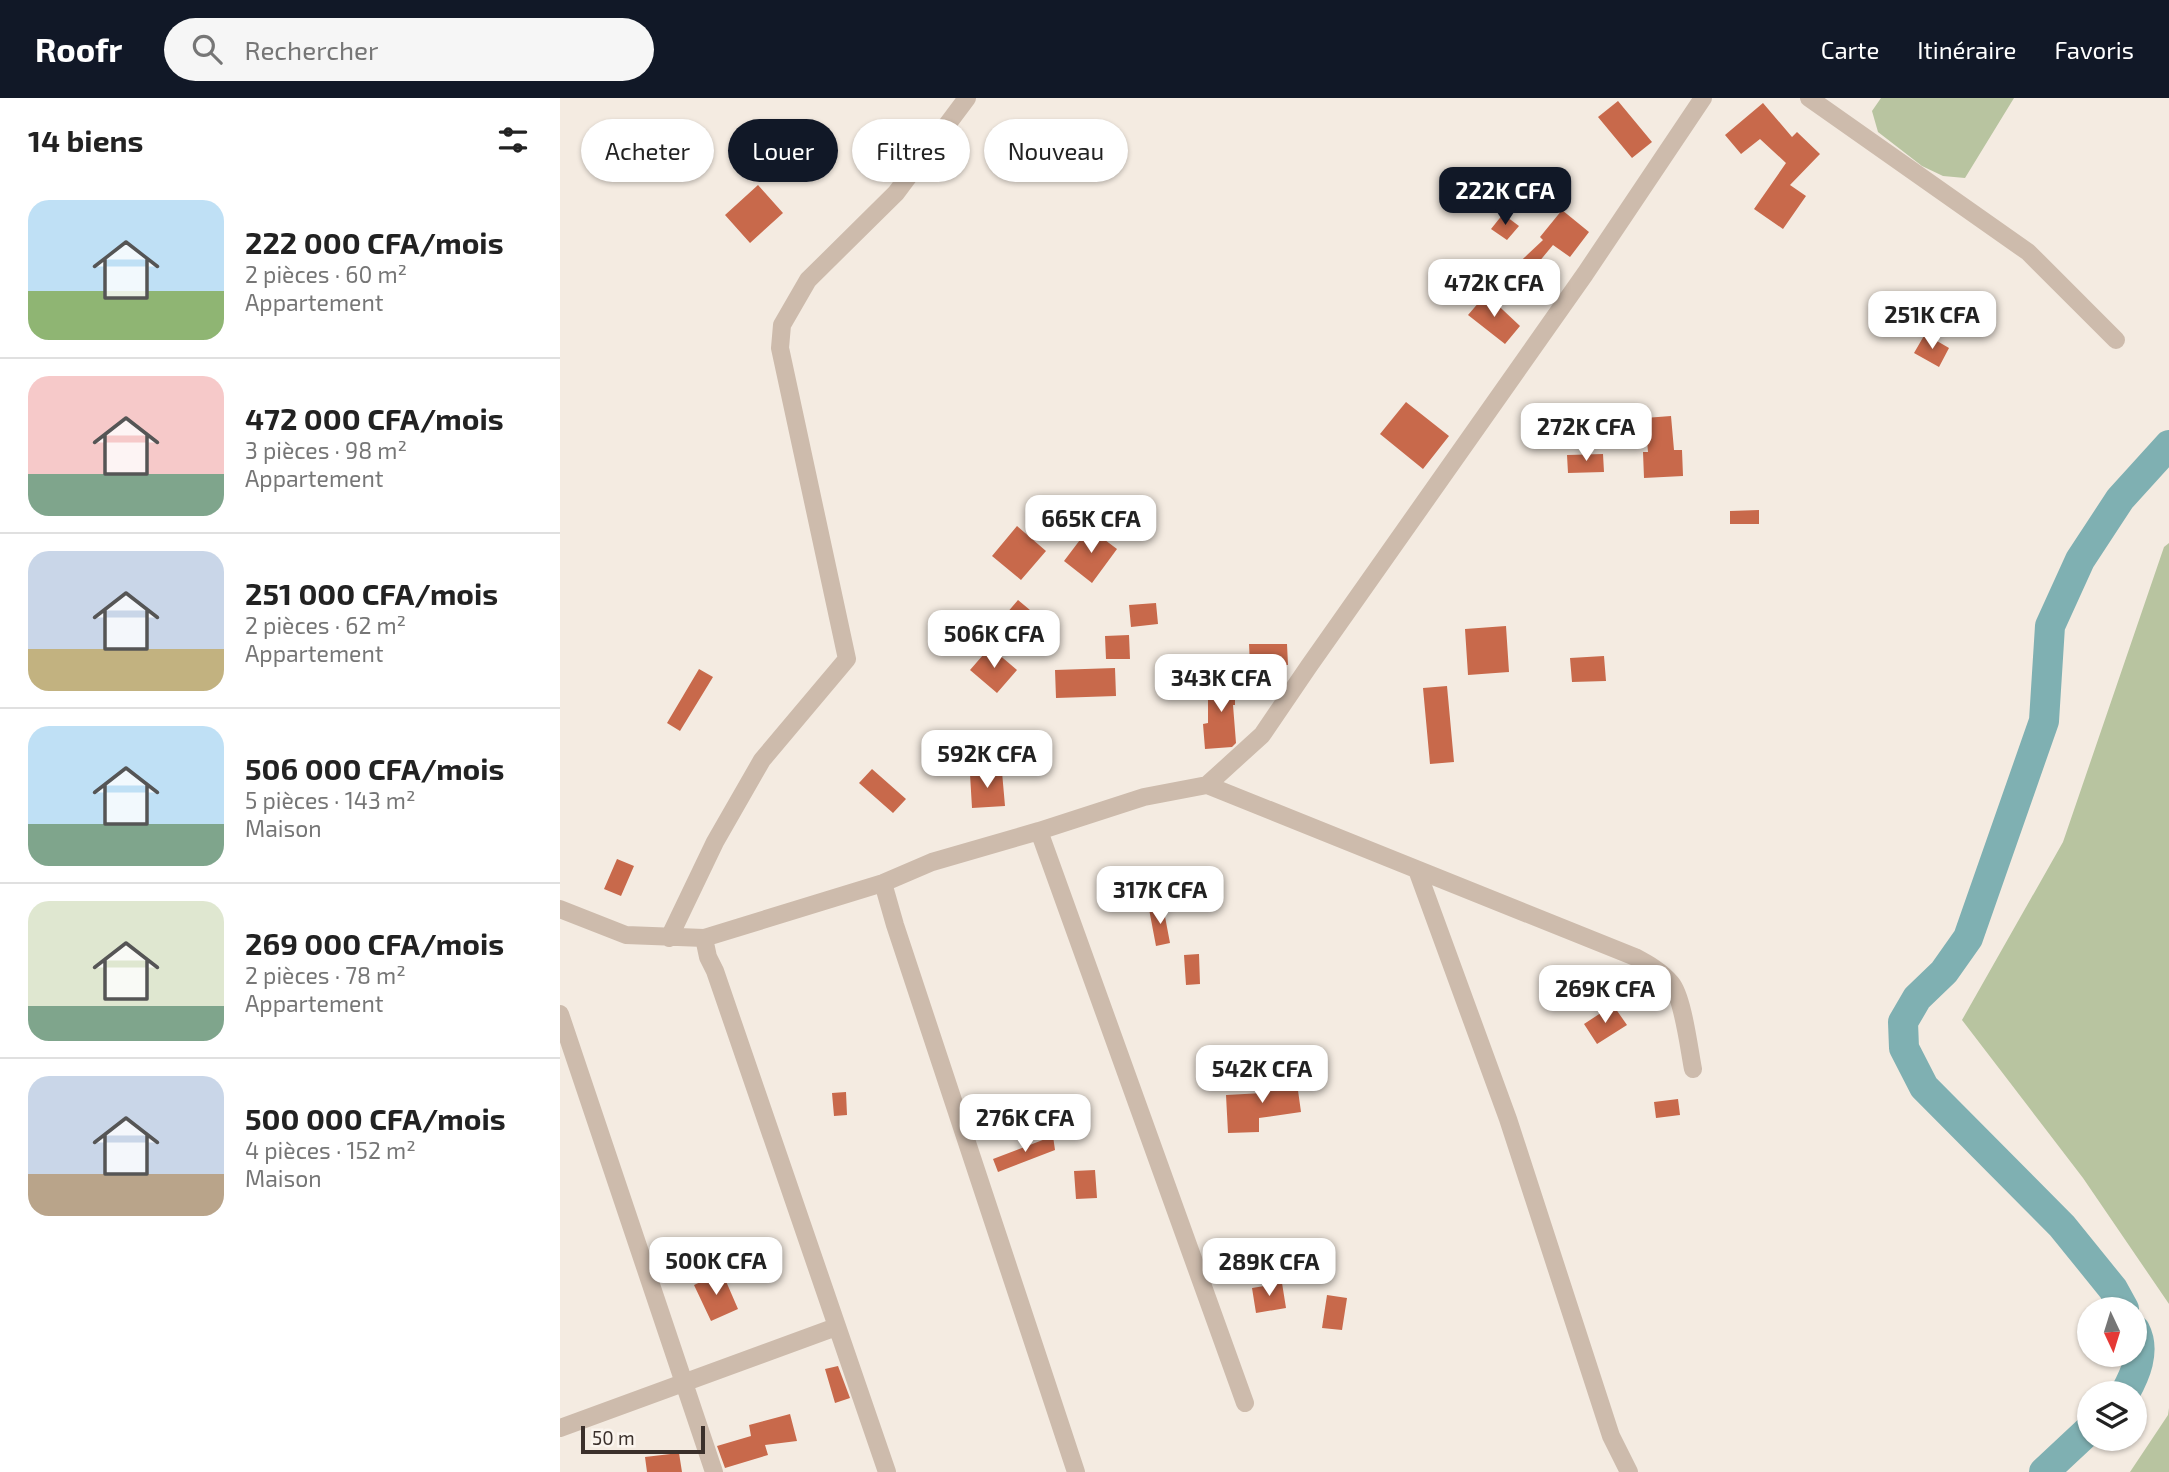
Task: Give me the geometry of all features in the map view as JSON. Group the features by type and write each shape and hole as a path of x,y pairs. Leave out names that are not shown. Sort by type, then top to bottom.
{"street":[{"path":"669,938 715,842 762,760 847,659 780,348 782,325 808,280 896,193 967,98"},
{"path":"560,909 626,934 704,938 883,883 932,862 1144,797 1207,785 1262,735 1279,712 1586,274 1703,98"},
{"path":"1809,98 2028,252 2116,340"},
{"path":"1207,785 1635,957 1659,971 1673,985 1679,999 1693,1069"},
{"path":"1039,831 1245,1403"},
{"path":"1418,870 1508,1119 1611,1436 1629,1472"},
{"path":"883,883 1076,1472"},
{"path":"704,938 708,957 887,1472"},
{"path":"560,1014 714,1472"},
{"path":"560,1428 836,1327"}],"green space":[{"path":"1881,98 2014,98 1965,178 1943,176 1922,166 1878,132 1872,111"},
{"path":"2169,543 2169,1304 2083,1178 1962,1020 2063,842 2164,547"},
{"path":"2169,1408 2169,1472 2130,1472 2144,1451 2147,1451 2147,1446 2168,1415"}],"building":[{"path":"1618,101 1652,142 1632,158 1598,117"},
{"path":"1763,103 1792,137 1797,132 1820,154 1790,185 1806,196 1783,229 1754,209 1786,163 1760,139 1741,154 1725,135"},
{"path":"758,185 783,213 750,243 725,215"},
{"path":"1562,210 1589,232 1570,257 1553,245 1538,263 1557,283 1538,302 1509,272 1543,240 1540,237"},
{"path":"1503,214 1519,226 1507,240 1491,229"},
{"path":"1486,294 1520,326 1505,344 1468,315"},
{"path":"1925,334 1949,348 1939,367 1914,353"},
{"path":"1406,402 1449,436 1423,469 1380,434"},
{"path":"1671,416 1674,450 1682,450 1683,476 1644,478 1643,452 1648,452 1645,418"},
{"path":"1603,454 1604,472 1568,473 1567,455"},
{"path":"1759,510 1759,524 1730,524 1730,511"},
{"path":"1017,526 1046,551 1021,580 992,556"},
{"path":"1089,528 1117,549 1092,583 1064,561"},
{"path":"1018,600 1030,610 1005,638 994,628"},
{"path":"1156,603 1158,624 1131,627 1129,605"},
{"path":"1506,626 1509,672 1468,675 1465,629"},
{"path":"1129,635 1130,659 1106,659 1105,636"},
{"path":"1249,644 1287,644 1288,665 1250,665"},
{"path":"990,647 1017,670 997,693 970,670"},
{"path":"1604,656 1606,681 1572,682 1570,658"},
{"path":"1115,668 1116,696 1056,698 1055,670"},
{"path":"699,669 713,677 680,731 667,723"},
{"path":"1235,678 1233,705 1236,743 1232,747 1205,749 1203,724 1208,723 1208,679"},
{"path":"1447,686 1454,762 1430,764 1423,688"},
{"path":"872,769 906,799 893,813 859,783"},
{"path":"1002,772 1005,806 972,808 970,774"},
{"path":"617,859 634,866 621,896 604,889"},
{"path":"1163,906 1170,943 1156,946 1149,909"},
{"path":"1199,954 1200,984 1186,985 1184,955"},
{"path":"1613,1005 1627,1025 1597,1044 1584,1024"},
{"path":"1296,1076 1301,1112 1259,1118 1259,1132 1228,1133 1226,1095 1263,1093 1261,1081"},
{"path":"846,1092 847,1115 834,1116 832,1093"},
{"path":"1678,1099 1680,1115 1656,1118 1654,1102"},
{"path":"1053,1136 1055,1150 998,1172 993,1159"},
{"path":"1095,1170 1097,1198 1076,1199 1074,1171"},
{"path":"1303,1242 1304,1273 1279,1273 1278,1243"},
{"path":"1217,1245 1238,1246 1237,1269 1216,1268"},
{"path":"722,1272 738,1309 711,1321 694,1285"},
{"path":"1282,1283 1286,1308 1256,1313 1252,1288"},
{"path":"1327,1295 1347,1298 1342,1330 1322,1328"},
{"path":"838,1366 850,1398 835,1403 825,1369"},
{"path":"790,1414 797,1441 765,1445 768,1455 725,1468 717,1446 751,1436 749,1425"},
{"path":"679,1453 682,1472 647,1472 645,1457"}],"waterway":[{"path":"2117,1297 2062,1226 1924,1087 1904,1048 1903,1022 1917,998 1944,972 1968,938 2044,721 2050,626 2080,560 2120,499 2169,445"},
{"path":"2130,1381 2136,1367"},
{"path":"2044,1472 2077,1441"}]}
